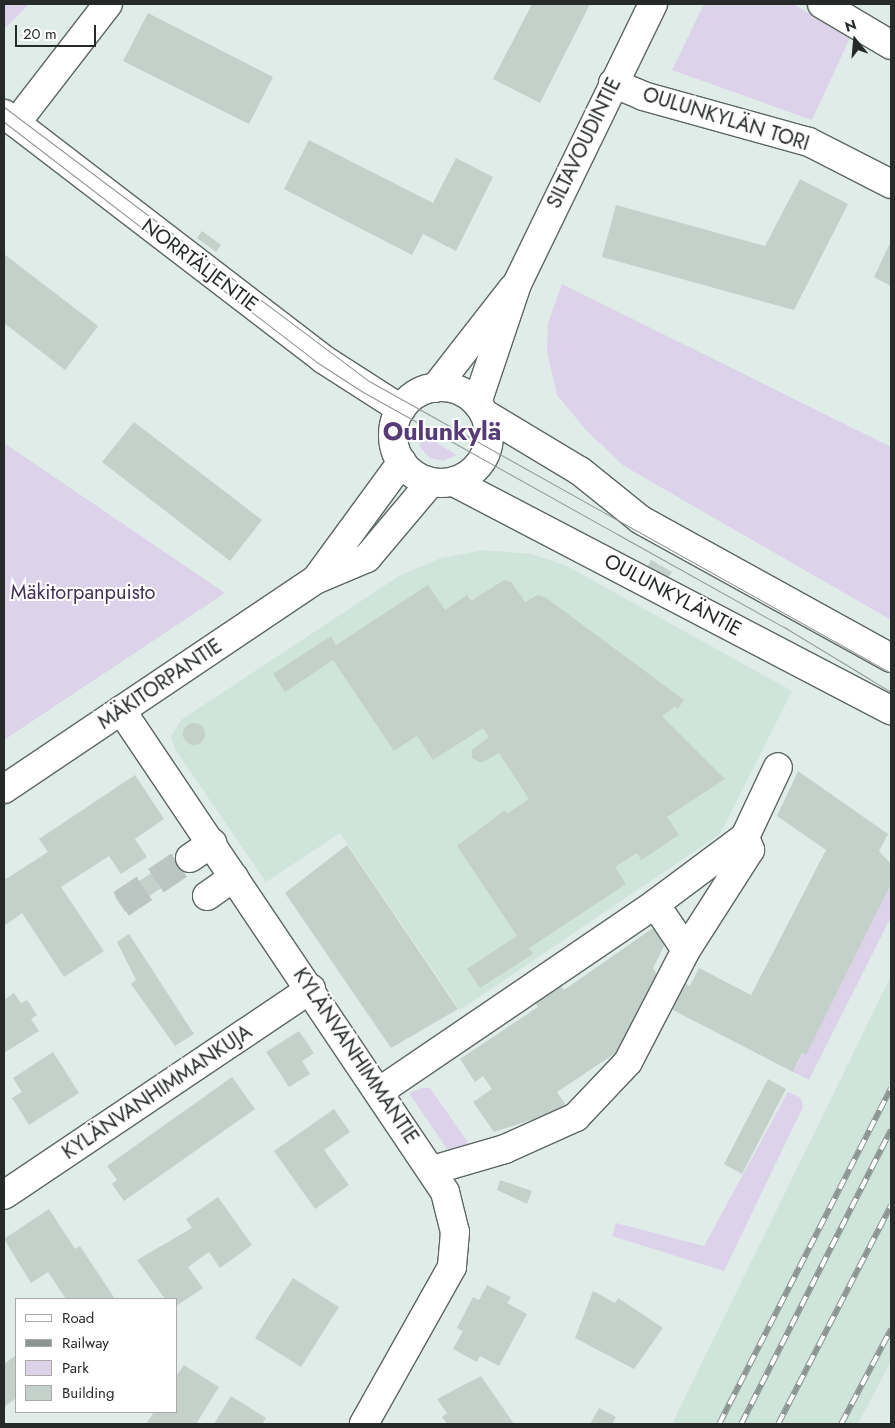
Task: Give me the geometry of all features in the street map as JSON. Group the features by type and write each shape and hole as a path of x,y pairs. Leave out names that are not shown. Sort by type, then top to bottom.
{"street":[{"path":"10,119 108,4"},
{"name":"SILTAVOUDINTIE","path":"481,409 517,284 653,4"},
{"path":"822,4 891,45"},
{"name":"OULUNKYLÄN TORI","path":"613,83 644,96 809,142 891,184"},
{"name":"NORRTÄLJENTIE","path":"10,119 323,359 401,409"},
{"name":"SILTAVOUDINTIE","path":"435,388 517,284"},
{"path":"481,409 489,441 485,455 472,472 442,482 402,462 394,442 401,409 414,396 435,388 458,390 481,409 580,471 641,520 891,658"},
{"name":"MÄKITORPANTIE","path":"316,579 402,462"},
{"name":"MÄKITORPANTIE","path":"4,789 316,579 368,558 442,482"},
{"name":"OULUNKYLÄNTIE","path":"442,482 891,710"},
{"name":"KYLÄNVANHIMMANTIE","path":"121,710 201,851 234,877 433,1170 453,1220 452,1267 364,1424"},
{"path":"380,1091 655,904 745,837 778,767"},
{"path":"433,1170 505,1148 576,1116 628,1062 686,950 750,850 745,837"},
{"path":"207,896 234,877"},
{"path":"655,904 686,950"},
{"name":"KYLÄNVANHIMMANKUJA","path":"4,1195 310,989"}],"shaded area":[{"path":"484,550 531,554 565,565 792,691 720,834 460,1010 340,833 266,882 175,749 171,737 181,720 399,576 441,558"},
{"path":"891,976 891,1361 858,1424 672,1424"}],"green space":[{"path":"4,4 29,4 4,29"},
{"path":"704,4 793,4 850,38 812,120 672,70"},
{"path":"562,284 891,447 891,620 624,466 587,431 557,395 547,352 548,323"},
{"path":"425,436 457,455 443,461 430,458 419,446"},
{"name":"Mäkitorpanpuisto","path":"4,443 225,593 4,740"},
{"path":"891,884 891,917 809,1080 793,1072"},
{"path":"422,1088 430,1088 469,1144 449,1152 409,1093"},
{"path":"788,1092 801,1098 803,1107 724,1271 612,1236 616,1223 704,1246"}],"building":[{"path":"532,4 590,4 540,103 493,79"},
{"path":"148,13 273,77 249,124 123,61"},
{"path":"309,140 433,203 456,158 493,177 456,251 423,234 412,255 284,189"},
{"path":"800,179 848,204 794,310 602,257 616,205 765,246"},
{"path":"202,231 221,245 216,252 197,238"},
{"path":"891,241 891,286 874,277"},
{"path":"4,254 98,326 65,370 4,323"},
{"path":"134,422 262,520 230,561 102,462"},
{"path":"651,560 672,572 667,579 647,568"},
{"path":"504,580 511,582 525,602 538,595 545,597 684,700 678,709 675,706 662,716 725,779 667,817 679,835 641,860 637,853 615,867 626,884 529,948 533,954 480,988 467,969 517,936 457,846 505,810 507,814 529,799 499,753 481,763 472,758 472,750 489,737 483,728 433,760 417,736 394,751 333,660 285,692 273,674 331,636 336,645 428,585 445,610 467,595 471,601"},
{"path":"190,723 198,723 205,730 205,738 198,745 190,745 183,738 183,730"},
{"path":"798,771 888,834 879,851 891,864 891,884 806,1055 802,1053 793,1072 667,1007 680,981 690,986 699,968 751,995 826,850 777,816"},
{"path":"135,775 164,819 135,839 147,857 121,874 109,856 61,887 104,951 64,977 22,913 4,926 4,875 6,879 48,852 39,839"},
{"path":"347,845 458,1009 391,1048 285,893"},
{"path":"185,851 195,866 125,912 115,897"},
{"path":"653,928 665,944 653,968 659,978 623,1048 557,1092 568,1108 494,1132 473,1102 492,1089 483,1076 475,1082 460,1059 538,1007 535,1003 561,986 564,990"},
{"path":"129,934 194,1034 175,1046 131,984 136,980 117,942"},
{"path":"14,993 21,1003 27,1000 37,1015 31,1019 39,1031 4,1053 4,1000"},
{"path":"299,1031 314,1053 302,1061 310,1074 289,1087 266,1052"},
{"path":"53,1052 79,1093 29,1125 12,1098 22,1092 13,1078"},
{"path":"232,1077 255,1109 124,1201 112,1184 117,1180 107,1166"},
{"path":"768,1079 786,1089 742,1174 724,1164"},
{"path":"334,1109 350,1132 324,1150 349,1185 315,1209 274,1151"},
{"path":"500,1180 532,1191 527,1204 497,1190"},
{"path":"218,1197 252,1245 220,1268 209,1252 188,1267 203,1288 178,1305 178,1298 164,1298 137,1260 192,1228 186,1219"},
{"path":"49,1209 75,1249 80,1246 114,1298 65,1298 48,1272 31,1283 4,1239"},
{"path":"293,1278 339,1307 301,1367 255,1338"},
{"path":"487,1285 511,1297 507,1303 527,1314 499,1366 480,1356 477,1362 453,1349 463,1331 457,1328 473,1297 479,1300"},
{"path":"593,1291 615,1303 618,1298 663,1328 634,1369 575,1338"},
{"path":"15,1356 15,1399 4,1407 4,1364"},
{"path":"184,1365 219,1387 196,1424 151,1424 147,1422 153,1413 178,1413 178,1373"},
{"path":"481,1376 514,1424 447,1424 442,1417 447,1413 437,1399"},
{"path":"231,1396 266,1418 262,1424 214,1424"},
{"path":"599,1408 616,1417 612,1424 590,1424"}],"tunnel":[{"path":"121,904 190,858"}],"tram line":[{"path":"4,107 369,381 891,673"},
{"path":"4,122 315,361 363,392 784,627 891,692"}],"railway":[{"path":"719,1424 891,1088"},
{"path":"741,1424 891,1130"},
{"path":"778,1424 891,1205"},
{"path":"841,1424 891,1329"}],"district":[{"name":"Oulunkylä","path":"442,431"}]}
